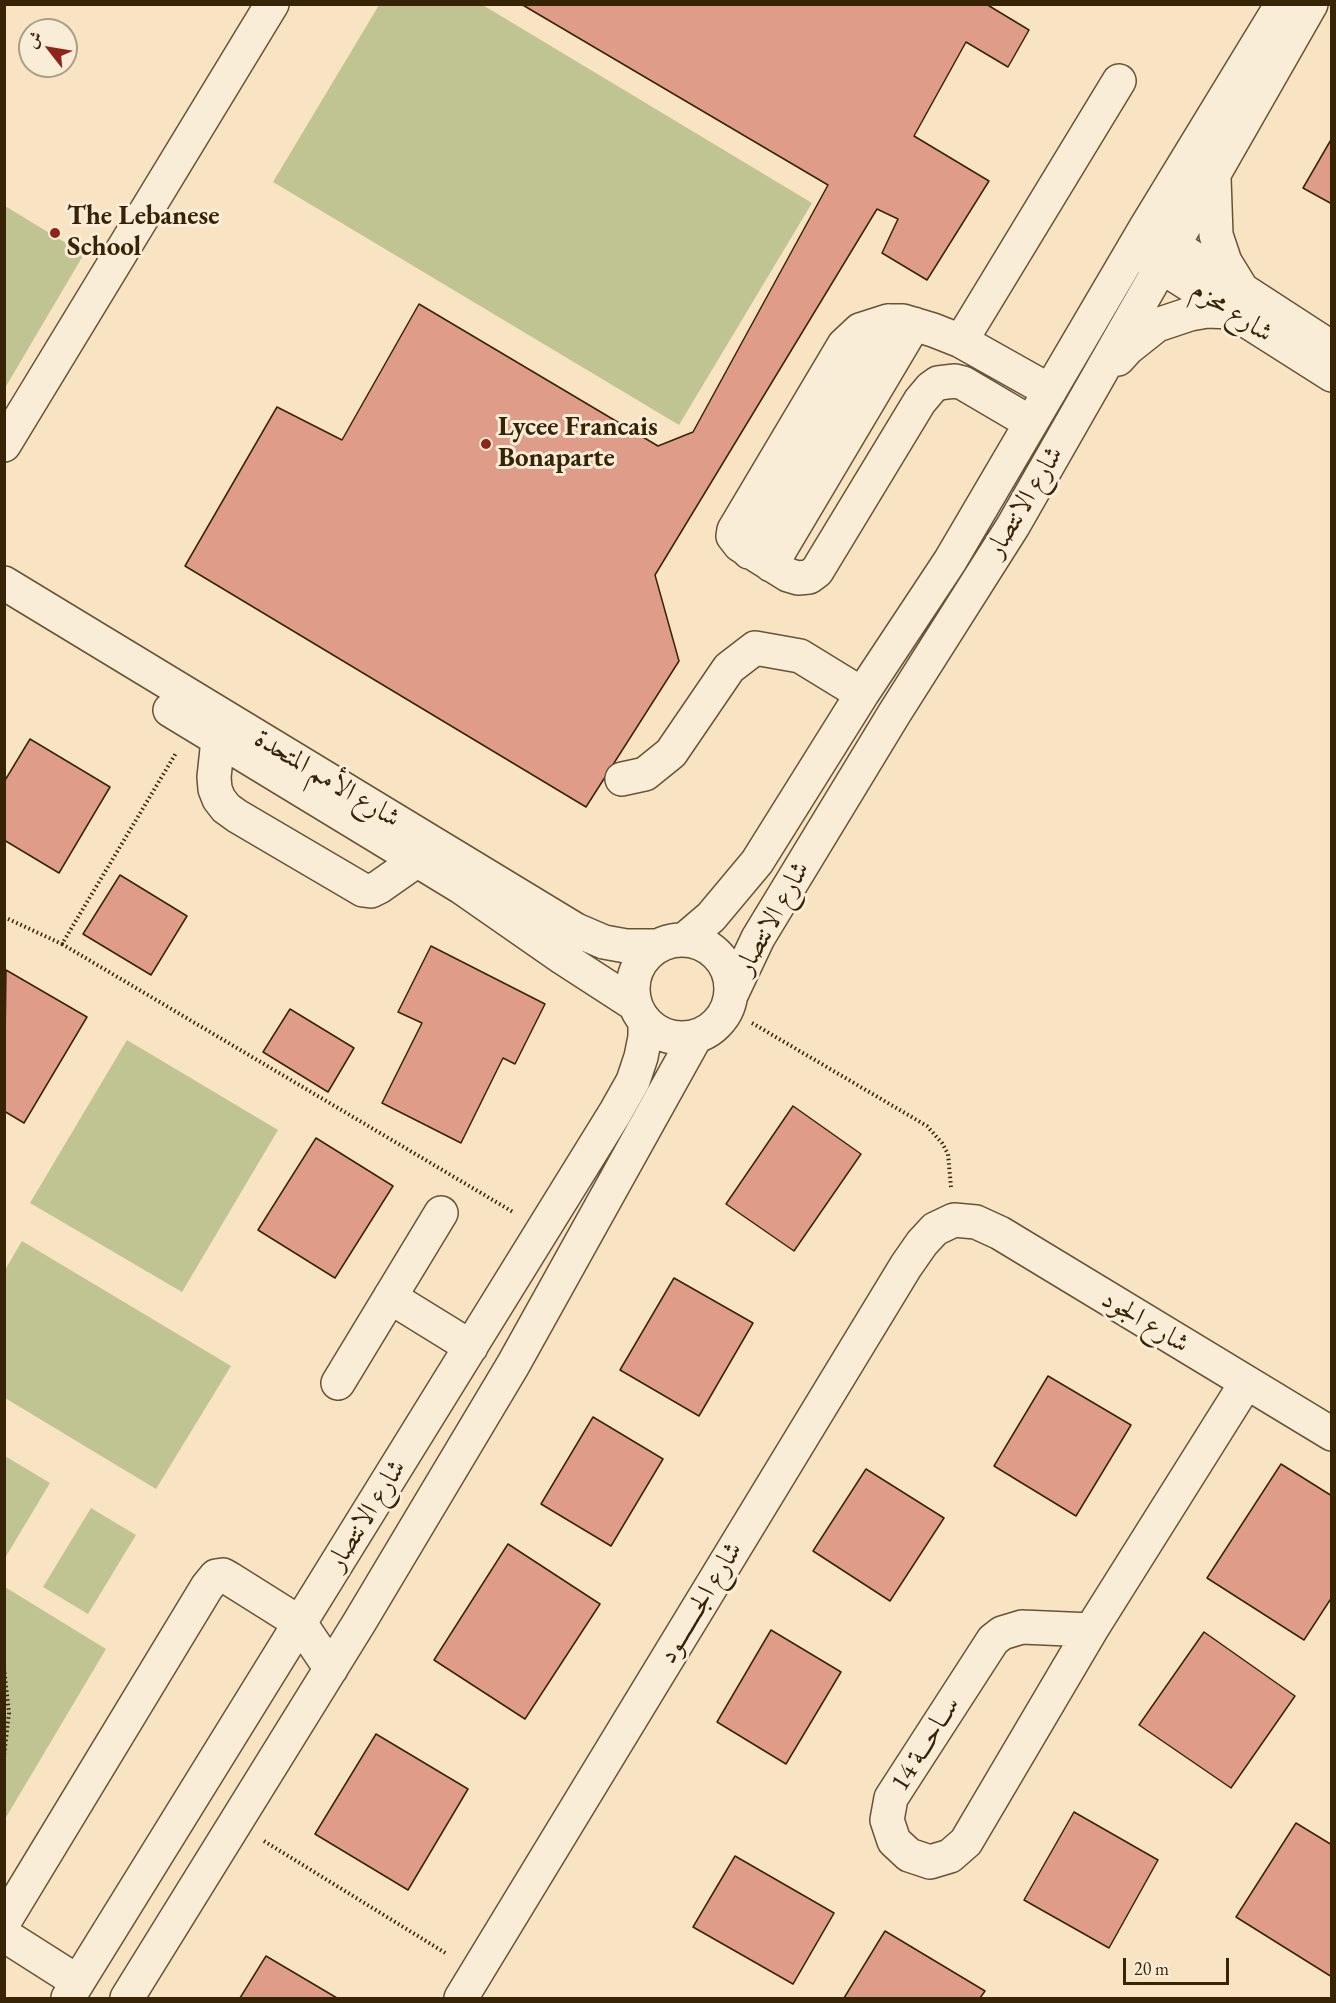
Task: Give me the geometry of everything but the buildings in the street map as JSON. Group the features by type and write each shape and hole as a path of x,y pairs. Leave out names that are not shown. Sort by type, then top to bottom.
{"street":[{"path":"4,445 272,4"},
{"name":"شارع الانتصار","path":"671,943 711,918 757,862 862,694 950,561 1140,238 1282,4"},
{"name":"شارع الانتصار","path":"729,1002 758,938 894,714 1013,526 1214,178 1311,4"},
{"path":"961,342 1119,81"},
{"path":"1092,386 1128,348 1157,325 1237,301 1216,235 1214,178"},
{"name":"شارع محزم","path":"1140,238 1237,301 1332,375"},
{"name":"شارع محزم","path":"1237,301 1332,348"},
{"path":"1031,423 963,383 955,381 938,383 920,401 818,571 809,577 798,578 788,575 760,558 901,322 961,342 1050,391"},
{"name":"شارع الأمم المتحدة","path":"4,583 576,930 604,942 626,946 671,943"},
{"name":"شارع الأمم المتحدة","path":"4,609 461,887 640,1013"},
{"path":"622,779 645,774 671,753 729,668 755,648 800,656 862,694"},
{"path":"206,732 215,789 226,808 237,816 363,890 371,891 379,887 416,861"},
{"path":"671,943 700,943 713,951 724,964 730,979 729,1002 719,1021 709,1030 682,1039 669,1037 656,1032 640,1013 632,990 634,977 639,965 648,954 671,943"},
{"name":"شارع الانتصار","path":"73,1990 544,1231 633,1081 645,1036 640,1013"},
{"name":"شارع الانتصار","path":"126,1998 331,1669 513,1365 696,1036"},
{"path":"338,1383 441,1213"},
{"name":"شارع الجود","path":"954,1220 976,1222 1000,1233 1332,1434"},
{"name":"شارع الجــــــــود","path":"469,1985 906,1266 922,1243 935,1230 954,1220"},
{"path":"390,1297 471,1347"},
{"name":"ســاحـــة 14","path":"1091,1630 1022,1627 1002,1633 993,1640 891,1798 887,1820 894,1841 909,1855 930,1862 950,1856 966,1842 1091,1630 1246,1383"},
{"path":"4,1922 201,1597 216,1576 223,1575 300,1623 331,1669"},
{"path":"4,1935 73,1990"}],"path":[{"path":"62,944 206,732"},
{"path":"4,917 62,944 544,1231"},
{"path":"729,1002 927,1126 942,1143 948,1154 954,1220"},
{"path":"4,1756 9,1713 5,1668"},
{"path":"235,1823 469,1985"}],"green space":[{"path":"481,4 812,203 679,425 273,182 379,5"},
{"path":"5,206 84,254 5,388"},
{"path":"127,1040 278,1130 182,1292 30,1203"},
{"path":"22,1241 231,1366 156,1489 5,1398 5,1270"},
{"path":"4,1457 50,1483 5,1558"},
{"path":"91,1508 136,1535 88,1614 43,1587"},
{"path":"5,1587 106,1649 5,1819"}],"place":[{"name":"The Lebanese School","path":"55,233"},
{"name":"Lycee Francais Bonaparte","path":"486,444"}]}
